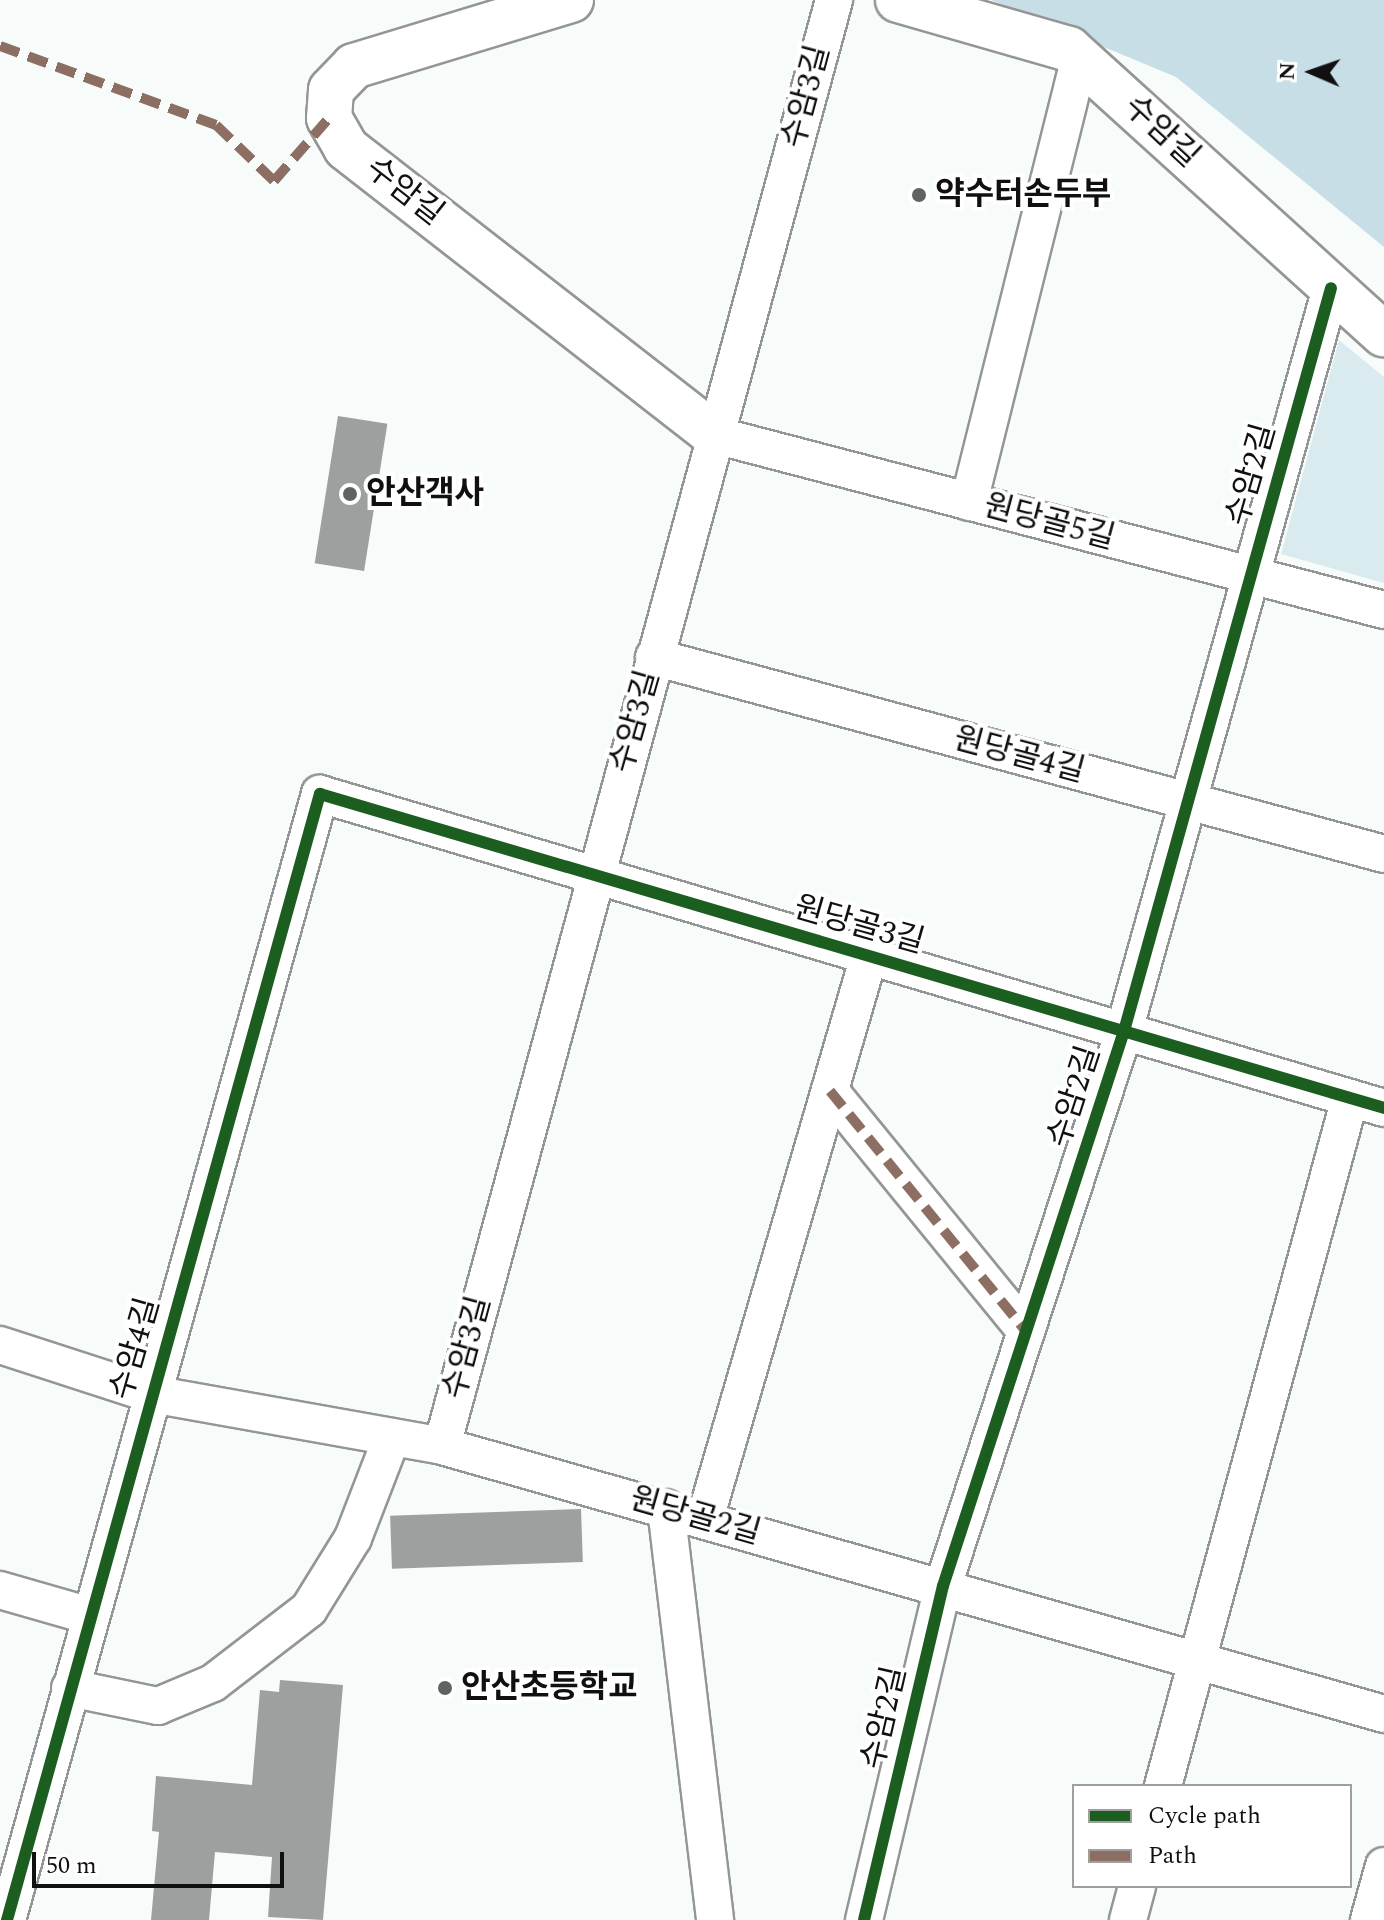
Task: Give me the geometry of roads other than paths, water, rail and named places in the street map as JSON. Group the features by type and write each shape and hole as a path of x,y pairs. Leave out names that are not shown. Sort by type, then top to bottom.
{"street":[{"name":"수암길","path":"571,0 354,66 331,90 329,118 346,148 715,435"},
{"name":"수암3길","path":"442,1446 594,875 834,0"},
{"name":"수암길","path":"898,0 1069,49 1384,335"},
{"path":"969,502 1080,58"},
{"name":"수암2길","path":"864,1920 943,1586 1124,1031 1331,288"},
{"name":"원당골5길","path":"715,435 1384,610"},
{"name":"원당골4길","path":"654,657 1384,854"},
{"name":"원당골3길","path":"320,794 1384,1108"},
{"name":"수암4길","path":"7,1920 10,1865 70,1688 320,794"},
{"path":"705,1519 869,956"},
{"path":"830,1091 1026,1331"},
{"path":"1164,1784 1350,1098"},
{"name":"원당골2길","path":"0,1345 151,1394 442,1446 943,1586 1196,1662 1384,1714"},
{"path":"70,1688 158,1706 213,1683 309,1609 353,1538 392,1437"},
{"path":"666,1508 715,1920"},
{"path":"0,1590 90,1616"},
{"path":"1369,1920 1384,1866"},
{"path":"1128,1920 1136,1888"}],"place":[{"name":"약수터손두부","path":"919,195"},
{"name":"안산객사","path":"350,494"},
{"name":"안산초등학교","path":"445,1688"}]}
